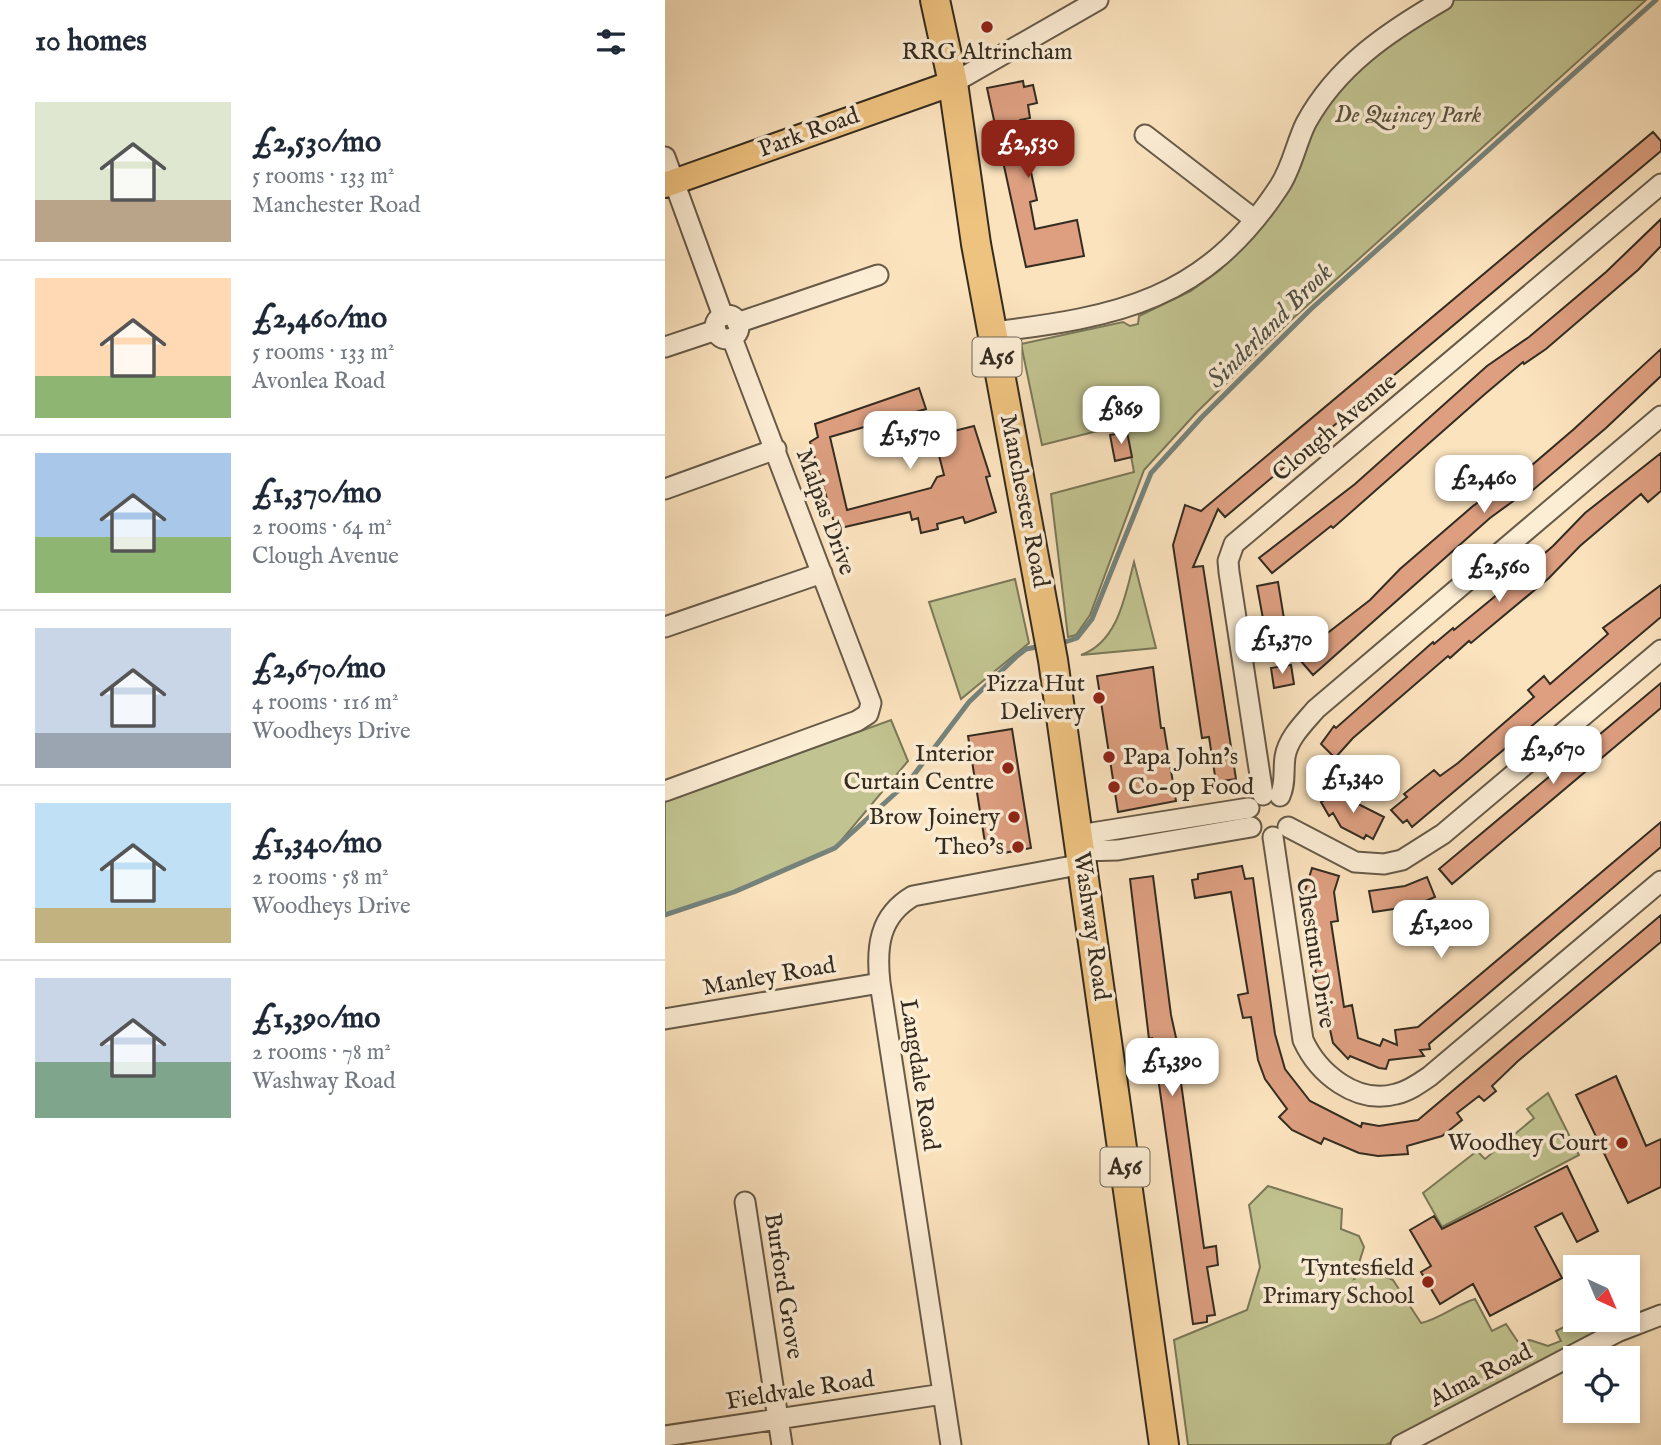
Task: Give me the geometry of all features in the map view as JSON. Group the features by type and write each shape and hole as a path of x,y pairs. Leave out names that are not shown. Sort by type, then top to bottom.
{"highway":[{"name":"Manchester Road","path":"935,0 954,83 976,244 1050,643"},
{"name":"Washway Road","path":"1050,643 1164,1445"}],"main road":[{"name":"Park Road","path":"669,183 954,83"}],"street":[{"path":"954,83 1098,0"},
{"path":"992,332 1066,324 1165,295 1223,253 1280,185 1306,124 1327,89 1371,46 1443,0"},
{"path":"1145,135 1254,219"},
{"name":"Malpas Drive","path":"665,157 669,183 776,449 871,703 869,714 857,721 665,791"},
{"name":"Clough Avenue","path":"1281,832 1291,810 1272,795 1227,561 1234,544 1661,184"},
{"path":"665,347 878,275"},
{"path":"1082,860 1250,818 1272,795 1288,748 1316,709 1661,416"},
{"path":"665,489 776,449"},
{"path":"665,627 822,573"},
{"path":"1250,818 1261,836 1281,832 1355,862 1384,864 1402,860 1443,834 1661,650"},
{"path":"1082,860 1250,818"},
{"name":"Chestnut Drive","path":"1281,832 1303,1040 1317,1067 1332,1080 1349,1088 1381,1096 1395,1095 1430,1076 1661,881"},
{"path":"1082,860 1096,870 1118,850"},
{"name":"Langdale Road","path":"951,1445 880,983 877,960 883,927 892,912 913,896 1082,860"},
{"name":"Manley Road","path":"665,1019 880,983"},
{"name":"Burford Grove","path":"745,1202 782,1445"},
{"name":"Alma Road","path":"1401,1445 1617,1332 1661,1315"},
{"name":"Fieldvale Road","path":"665,1436 943,1394"}],"green space":[{"name":"De Quincey Park","path":"1448,0 1646,0 1290,321 1197,412 1144,470 1090,615 1076,635 1068,637 1051,494 1134,472 1125,424 1042,445 1021,344 1123,322 1130,326 1138,324 1139,316 1191,291 1220,270 1246,244 1274,206 1314,121 1358,63"},
{"path":"1134,562 1156,648 1081,655 1094,649 1112,629 1123,603"},
{"path":"1015,579 1029,643 961,699 929,602"},
{"path":"891,720 908,761 835,848 734,892 665,915 665,802"},
{"path":"1548,1093 1579,1155 1442,1227 1423,1193 1477,1151 1485,1159 1534,1118 1527,1109"},
{"path":"1268,1186 1342,1209 1341,1229 1359,1236 1364,1247 1354,1279 1372,1270 1393,1280 1421,1323 1475,1299 1492,1331 1506,1324 1518,1342 1530,1340 1548,1346 1561,1341 1556,1331 1563,1328 1563,1332 1603,1332 1576,1346 1563,1346 1563,1353 1386,1445 1188,1445 1174,1340 1247,1310 1260,1267 1249,1205"}],"building":[{"path":"1023,81 1024,87 1033,85 1037,103 1028,105 1030,118 1020,120 1037,200 1030,202 1035,229 1077,220 1084,256 1026,267 987,88"},
{"path":"1653,132 1661,141 1661,151 1225,517 1218,509 1193,567 1203,566 1236,779 1216,782 1209,737 1202,738 1173,545 1185,505 1201,511"},
{"path":"1661,219 1661,246 1638,270 1546,349 1524,364 1523,362 1485,394 1333,528 1331,526 1272,573 1259,558 1355,484 1487,366 1529,337 1606,272"},
{"path":"1661,349 1661,376 1606,428 1533,490 1531,488 1490,518 1313,675 1300,660 1326,637 1325,635 1370,600 1400,569 1473,506 1516,475 1518,477"},
{"path":"919,388 926,409 830,437 847,510 931,488 937,477 944,475 934,436 974,426 990,476 986,477 996,512 965,523 963,517 937,524 938,529 921,533 918,518 912,520 910,512 836,529 810,442 818,437 815,424"},
{"path":"1127,432 1132,457 1115,461 1110,435"},
{"path":"1661,453 1661,491 1648,502 1641,494 1580,546 1549,578 1471,643 1469,641 1450,658 1448,656 1353,738 1335,758 1321,744 1334,726 1336,728 1433,642 1434,644 1453,628 1454,630 1493,598 1553,546 1585,513"},
{"path":"1278,582 1286,631 1266,635 1257,586"},
{"path":"1661,585 1661,617 1412,827 1407,820 1403,823 1391,810 1407,797 1404,794 1434,770 1440,776 1458,763 1534,697 1528,690 1544,676 1550,684 1608,634 1603,628"},
{"path":"1291,665 1294,684 1274,688 1271,668"},
{"path":"1153,667 1161,728 1164,728 1176,801 1118,812 1097,676"},
{"path":"1661,683 1661,708 1452,884 1439,869"},
{"path":"1012,729 1031,848 998,854 997,847 986,849 968,736"},
{"path":"1316,762 1338,765 1336,780 1314,777"},
{"path":"1347,787 1356,803 1384,817 1373,839 1366,835 1364,839 1341,827 1333,813 1329,816 1321,802"},
{"path":"1661,822 1661,847 1429,1044 1430,1049 1420,1050 1424,1056 1389,1060 1386,1069 1379,1068 1350,1056 1348,1059 1333,1043 1329,1025 1325,1025 1304,894 1312,868 1339,876 1334,892 1338,921 1331,922 1344,1007 1352,1005 1358,1038 1380,1046 1383,1039 1397,1045 1395,1030 1418,1027"},
{"path":"1242,866 1245,879 1253,878 1275,1034 1285,1069 1310,1101 1361,1127 1362,1123 1379,1126 1418,1120 1661,915 1661,942 1518,1061 1492,1086 1496,1091 1484,1101 1479,1096 1457,1113 1462,1120 1442,1136 1407,1146 1408,1154 1378,1156 1359,1153 1324,1138 1321,1144 1292,1130 1279,1117 1287,1109 1265,1079 1258,1060 1251,1017 1243,1018 1238,995 1248,993 1231,892 1195,898 1192,880 1198,879 1198,874"},
{"path":"1153,876 1171,1015 1186,1083 1181,1083 1204,1248 1216,1246 1218,1265 1207,1267 1215,1315 1207,1316 1207,1322 1193,1324 1156,1063 1152,1038 1149,1039 1130,879"},
{"path":"1427,877 1435,897 1414,906 1373,912 1369,891 1405,886"},
{"name":"Woodhey Court","path":"1616,1076 1646,1146 1661,1139 1661,1187 1628,1203 1576,1095"},
{"path":"1567,1166 1598,1231 1577,1242 1562,1213 1535,1227 1562,1278 1490,1316 1473,1284 1440,1304 1421,1272 1431,1266 1410,1230 1434,1216 1442,1229"}],"waterway":[{"name":"Sinderland Brook","path":"1059,644 1077,638 1092,619 1151,473 1202,417 1311,309 1656,0"},
{"name":"Sinderland Brook","path":"665,915 734,892 835,848 910,780 969,702 1026,649 1042,646"}],"place":[{"name":"RRG Altrincham","path":"987,27"},
{"name":"Pizza Hut Delivery","path":"1099,698"},
{"name":"Papa John's","path":"1109,757"},
{"name":"Interior Curtain Centre","path":"1008,768"},
{"name":"Co-op Food","path":"1114,787"},
{"name":"Brow Joinery","path":"1014,817"},
{"name":"Theo's","path":"1018,847"},
{"name":"Woodhey Court","path":"1622,1143"},
{"name":"Tyntesfield Primary School","path":"1428,1282"}]}
